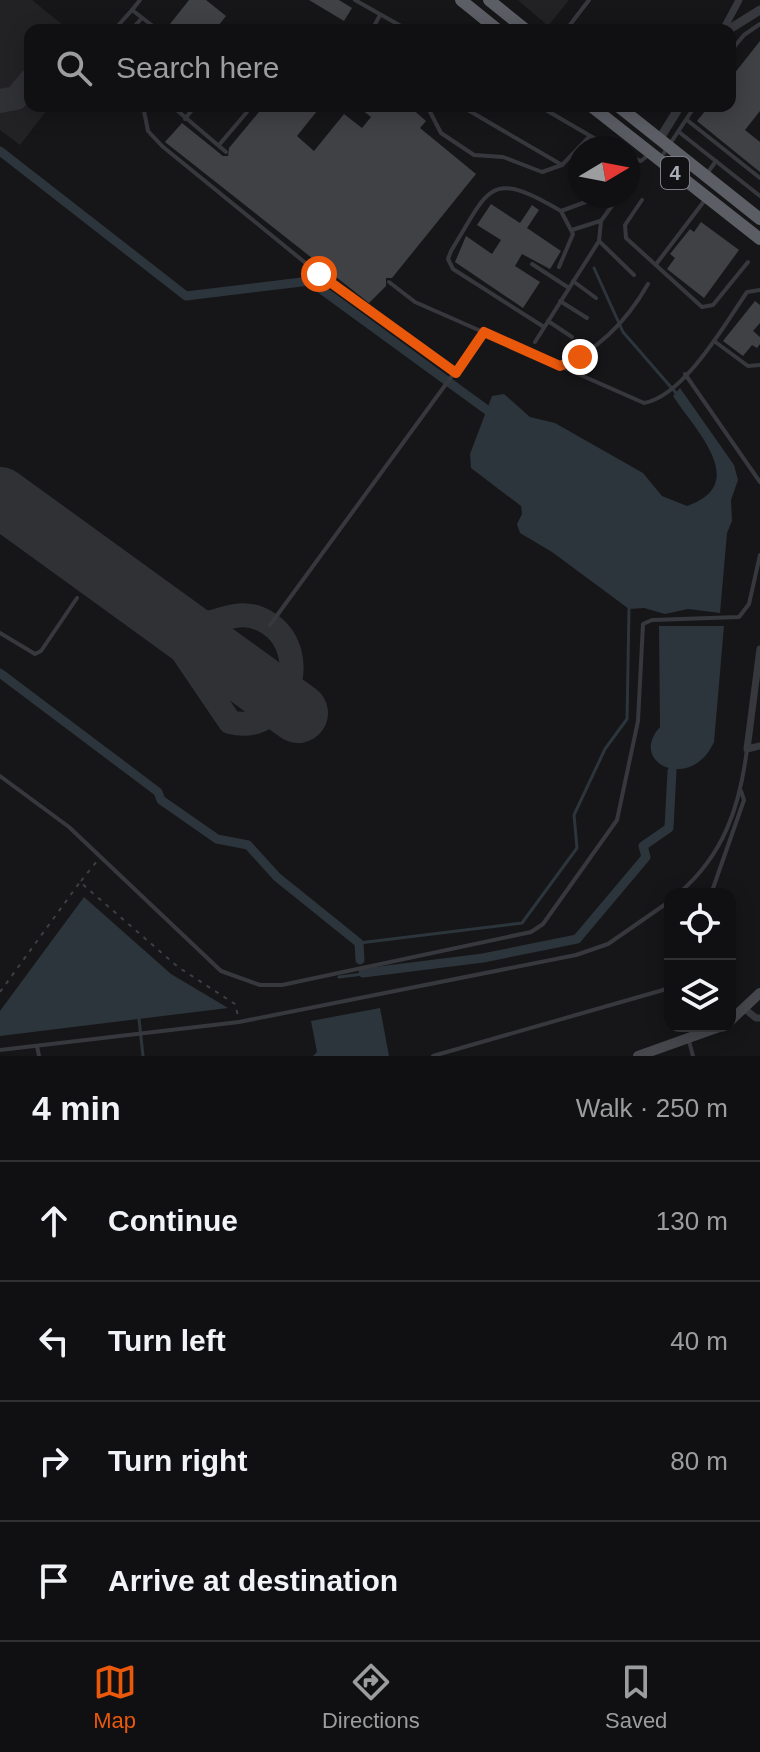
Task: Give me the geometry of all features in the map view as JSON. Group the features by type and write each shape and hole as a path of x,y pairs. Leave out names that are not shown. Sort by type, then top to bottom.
{"highway":[{"path":"489,0 519,24"},
{"path":"468,2 492,24"},
{"name":"4","path":"598,112 760,239"},
{"name":"4","path":"629,112 760,219"},
{"path":"654,157 664,143"}],"main road":[{"path":"736,1017 760,993"},
{"path":"638,1056 669,1051 706,1032"}],"street":[{"path":"728,24 739,0"},
{"path":"736,24 760,10"},
{"path":"664,143 677,112"},
{"path":"760,649 747,749 760,746"},
{"path":"746,1010 760,1018"}],"lane":[{"path":"119,24 140,0"},
{"path":"355,0 397,24"},
{"path":"571,24 589,0"},
{"path":"132,10 148,24"},
{"path":"375,24 380,15"},
{"path":"136,24 142,18"},
{"path":"736,45 760,24"},
{"path":"144,112 148,131 162,146 319,274 456,373"},
{"path":"178,112 226,152"},
{"path":"185,119 190,112"},
{"path":"218,145 247,112"},
{"path":"430,112 441,133 474,155 503,157 546,173 568,159"},
{"path":"471,112 562,165"},
{"path":"549,112 590,136"},
{"path":"664,143 679,132 692,112"},
{"path":"687,120 760,178"},
{"path":"679,132 760,196"},
{"path":"640,161 654,157"},
{"path":"705,176 716,161"},
{"path":"559,267 572,242 572,230 561,211 509,186 498,187 471,219 448,259 453,269 572,337"},
{"path":"656,263 707,198"},
{"path":"642,200 625,225 624,232 707,308 748,262"},
{"path":"561,211 569,208"},
{"path":"572,230 601,221 612,208"},
{"path":"535,342 599,241 601,221"},
{"path":"599,241 634,275"},
{"path":"532,264 569,288"},
{"path":"573,281 596,298"},
{"path":"389,282 415,302 636,401 651,402 677,384 714,341 747,292 760,290"},
{"path":"560,366 580,357 615,329 648,284"},
{"path":"560,301 587,318"},
{"path":"270,625 484,332"},
{"path":"714,341 748,366 760,366"},
{"path":"685,374 760,482"},
{"path":"0,776 69,827 221,971 260,985 282,985 538,929 617,820 638,721 640,632 643,624 666,619 739,617 749,604 760,555"},
{"path":"0,633 35,654 41,651 77,598"},
{"path":"685,888 696,879 721,845 741,788 747,749"},
{"path":"713,888 744,800 741,788"},
{"path":"721,845 726,850"},
{"path":"0,1050 239,1022 576,955 608,944 664,905"},
{"path":"433,1056 664,990"},
{"path":"688,1039 693,1056"},
{"path":"37,1046 39,1056"}],"path":[{"path":"0,992 100,856"},
{"path":"80,882 178,967 235,1004 239,1022"}],"shaded area":[{"path":"0,0 32,0 62,24 24,24 24,112 45,112 20,145 0,130"},
{"path":"518,0 569,0 550,24"},
{"path":"680,388 734,465 738,480 731,500 732,521 727,533 720,613 688,609 665,614 644,608 629,609 552,552 520,533 517,524 522,514 521,506 471,468 470,454 492,396 504,394 530,417 555,423 643,473 662,496 687,506 706,496 715,484 716,470 704,440 673,396"},
{"path":"659,626 724,626 714,742 704,757 691,766 678,769 666,767 651,752 652,740 660,727"},
{"path":"84,897 171,974 228,1008 0,1036 0,1011"},
{"path":"380,1008 389,1056 313,1056 317,1052 311,1021"}],"building":[{"path":"189,0 206,0 226,16 220,24 170,24"},
{"path":"309,0 339,0 352,8 344,21"},
{"path":"760,41 760,111 745,130 760,142 760,172 697,121 704,112 736,112 736,71"},
{"path":"259,112 316,112 297,136 314,151 344,114 362,128 371,117 365,112 416,112 426,121 420,128 476,174 392,278 386,278 386,286 369,303 165,142 182,123 223,156 228,156 229,148"},
{"path":"491,204 520,223 532,205 539,210 527,228 561,251 550,269 522,254 515,266 540,282 523,308 455,262 466,236 492,254 501,240 477,225"},
{"path":"701,222 739,250 704,298 667,269 675,258 670,254 690,229 694,232"},
{"path":"755,301 760,305 760,323 753,331 760,337 760,344 757,348 752,345 743,356 723,341"}],"waterway":[{"path":"0,151 186,296 310,281 487,410"},
{"path":"594,268 623,332 676,393"},
{"path":"359,943 522,923 577,848 574,815 605,749 627,719 629,609"},
{"path":"0,673 158,792 161,800 217,839 248,845 277,877 359,943 360,960"},
{"path":"363,973 483,958 577,939 646,857 643,846 669,828 672,771"},
{"path":"339,977 363,974"},
{"path":"139,1019 143,1056"}],"taxiway":[{"path":"0,101 16,98 24,88"},
{"path":"152,607 230,722 250,723 266,717 279,705 288,689 290,653 282,636 268,623 242,615 197,624 160,613"}],"runway":[{"path":"0,497 298,713"}],"route":[{"path":"319,274 456,373 484,332 560,366 580,357"}]}
